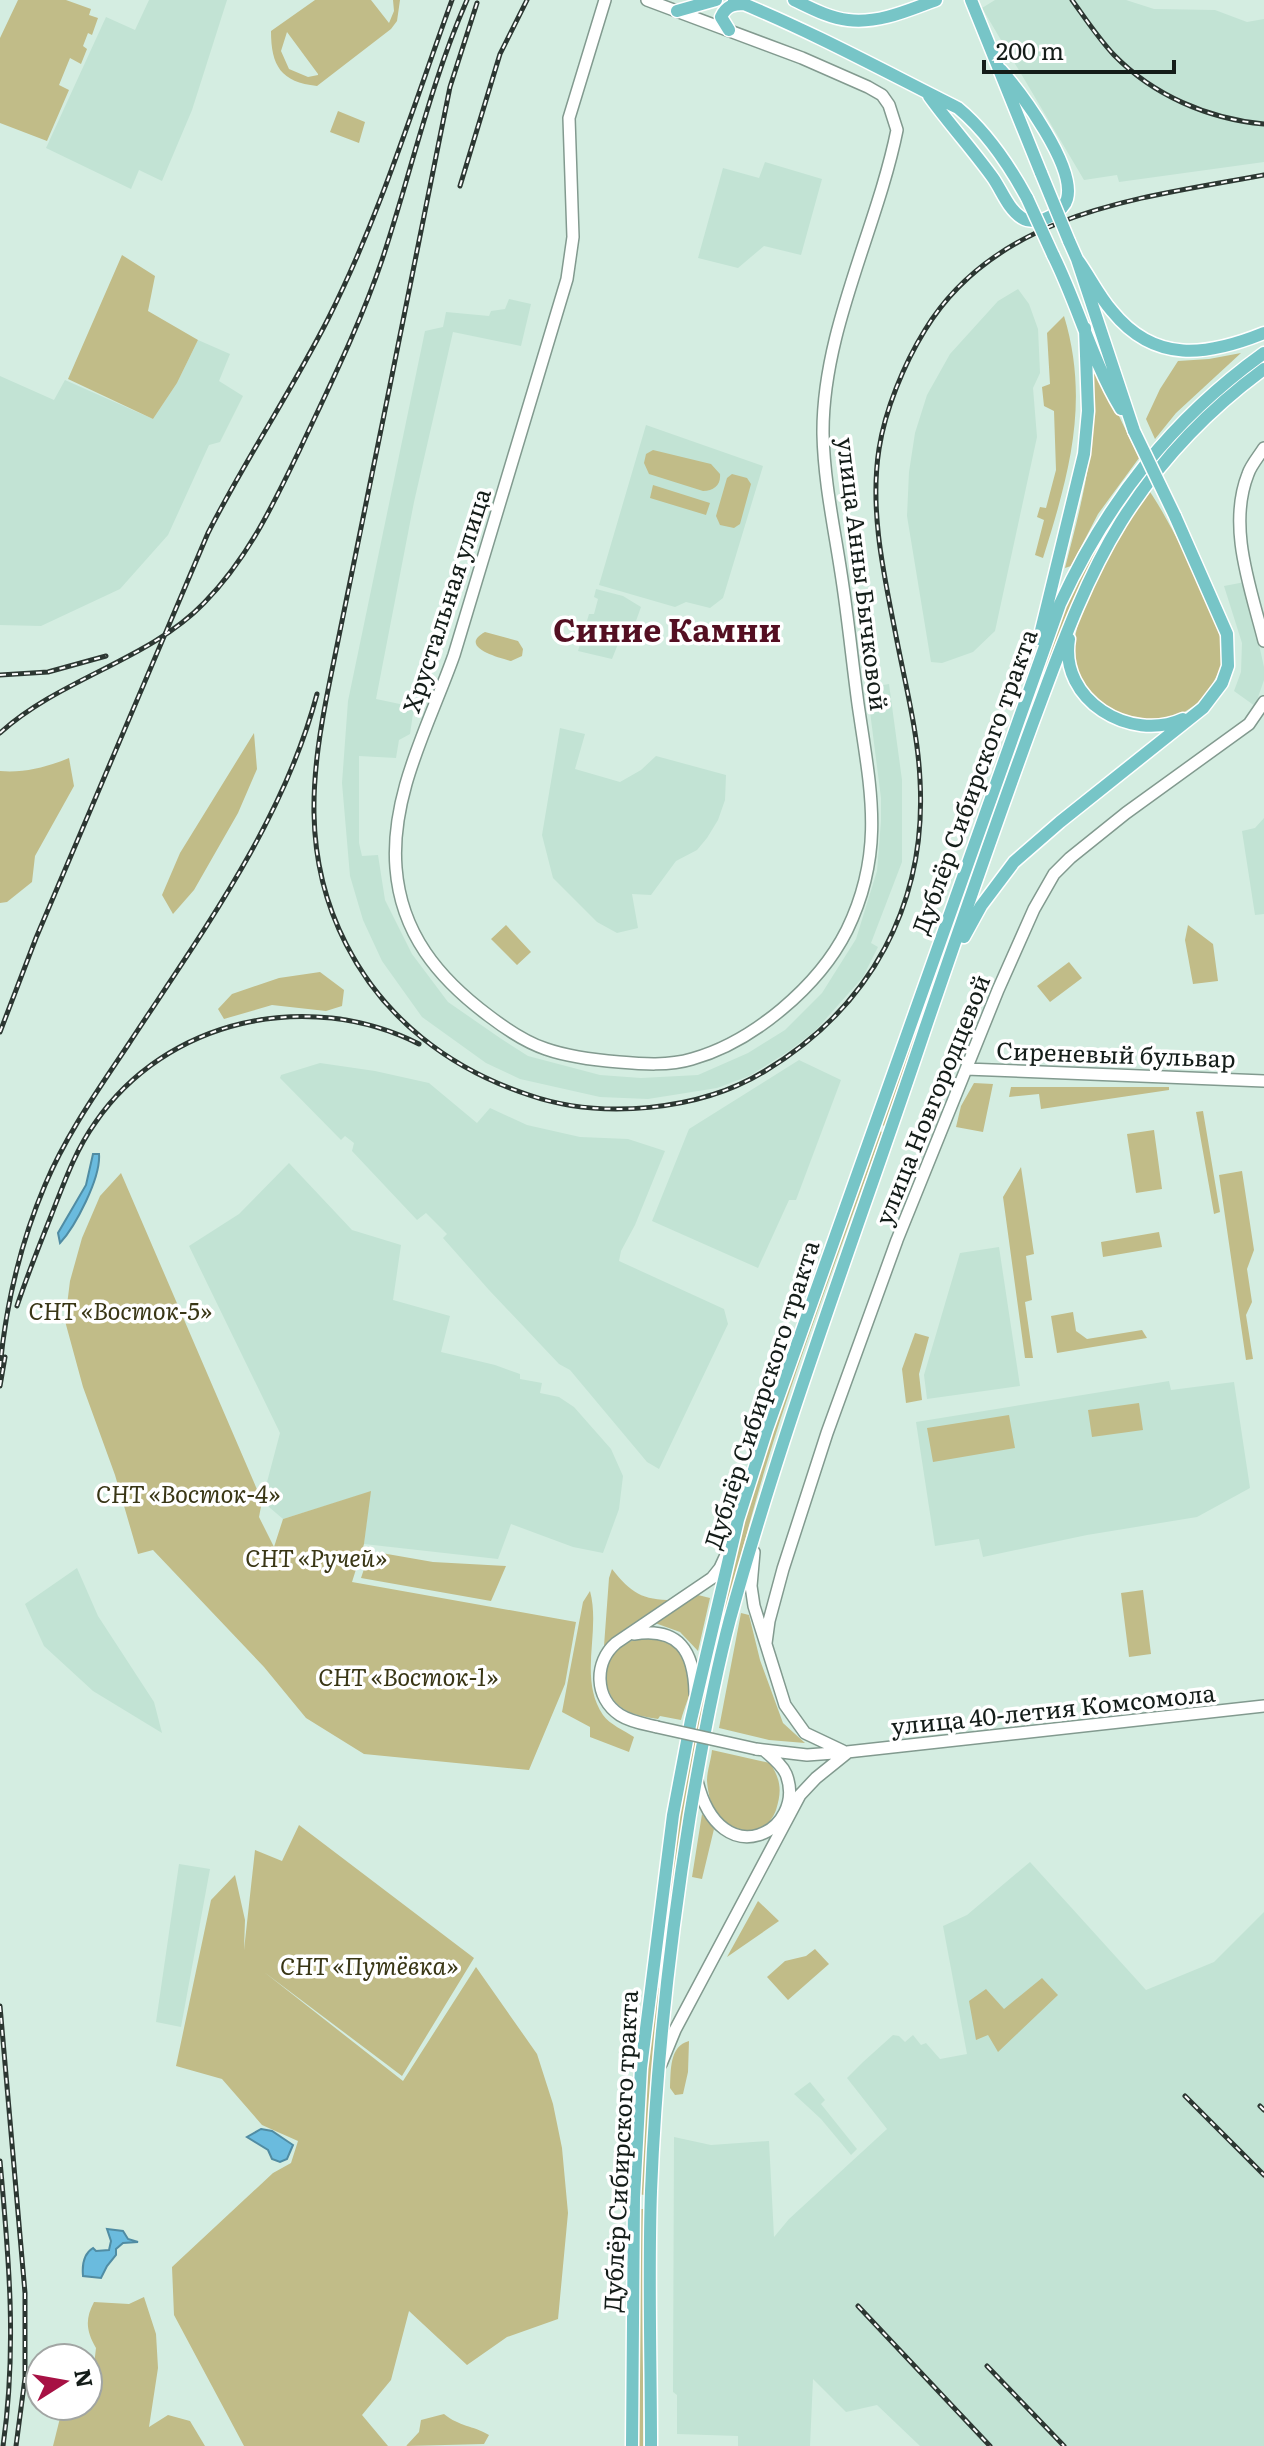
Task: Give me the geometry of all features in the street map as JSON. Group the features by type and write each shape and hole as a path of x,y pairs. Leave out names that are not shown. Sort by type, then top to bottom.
{"main road":[{"path":"677,11 716,0"},
{"path":"794,0 829,15 860,21 892,15 936,0"},
{"path":"807,0 860,21"},
{"name":"Дублёр Сибирского тракта","path":"971,0 1077,259 1134,431"},
{"path":"729,30 721,17 724,10 739,2"},
{"name":"Дублёр Сибирского тракта","path":"739,2 768,13 958,108 1010,168 1074,296 1103,374 1175,516 1223,620 1229,643 1228,666 1222,683 1203,708 1014,862 981,906 938,991"},
{"path":"927,92 951,128 993,178 1008,203 1021,217 1044,220 1063,208 1067,201 1067,180 1038,122 1001,70"},
{"path":"1077,259 1114,314 1155,345 1184,351 1208,351 1264,333"},
{"name":"Дублёр Сибирского тракта","path":"1022,703 1080,475 1087,426 1085,328"},
{"path":"1180,435 1210,396 1264,353"},
{"path":"1180,435 1264,369"},
{"name":"Дублёр Сибирского тракта","path":"651,2446 651,2192 659,2069 675,1915 697,1779 728,1625 796,1400 1069,626 1103,552 1180,435"},
{"name":"Дублёр Сибирского тракта","path":"632,2446 634,2198 641,2068 673,1815 691,1720 738,1520 781,1387 1022,703 1060,604 1079,563 1131,479 1180,435"},
{"name":"Дублёр Сибирского тракта","path":"1103,552 1068,643 1070,668 1079,689 1105,713 1143,727 1169,725 1203,708"}],"street":[{"name":"Хрустальная улица","path":"605,0 569,118 573,237 567,279 454,655 431,712 403,798 397,831 396,864 405,915 418,943 441,975 473,1004 511,1032 544,1049 588,1059 652,1064"},
{"name":"улица Анны Бычковой","path":"647,0 802,58 875,91 889,105 896,124 891,155 866,233 838,339 824,413 823,437 872,807 869,871 846,933 816,975 782,1010 752,1032 714,1051 689,1060 652,1064"},
{"path":"1264,448 1248,474 1239,512 1244,561 1264,641"},
{"name":"улица Новгородцевой","path":"766,1643 773,1605 827,1433 897,1240 1022,934 1054,874 1090,841 1249,724 1264,702"},
{"name":"Сиреневый бульвар","path":"966,1069 1264,1081"},
{"path":"659,2069 675,2030 800,1795 847,1752 817,1741 795,1722 785,1705 754,1606 751,1565 767,1493"},
{"name":"улица 40-летия Комсомола","path":"738,1520 720,1568 712,1578 611,1648 600,1666 603,1692 617,1713 657,1727 760,1750 807,1755 1264,1706"},
{"path":"754,1606 764,1610 773,1605"},
{"path":"626,1636 643,1632 659,1633 673,1637 683,1646 694,1680 691,1720"},
{"path":"697,1779 706,1808 722,1828 745,1838 760,1836 778,1822 788,1796 785,1772 760,1750"}],"shaded area":[{"path":"149,0 227,0 192,110 162,181 139,170 131,189 46,148 106,17 135,30"},
{"path":"995,0 1126,0 1154,9 1215,10 1247,22 1264,19 1264,162 1119,182 1117,175 1084,180 982,8"},
{"path":"765,162 822,179 801,255 764,246 738,268 698,258 723,168 759,178"},
{"path":"1018,289 1029,304 1038,329 1040,373 1033,388 1037,437 995,631 973,652 942,663 931,662 907,516 915,433 927,395 950,354 998,301"},
{"path":"509,299 531,304 521,346 453,332 414,502 376,699 414,707 410,734 399,740 396,758 359,756 359,843 362,856 378,855 385,900 412,954 448,1002 500,1038 528,1056 600,1075 641,1078 698,1075 748,1053 785,1030 822,993 856,939 877,871 881,821 881,798 867,688 889,684 902,780 902,862 871,943 878,947 863,977 816,1030 749,1076 717,1088 648,1099 600,1097 520,1079 486,1063 422,1017 382,961 363,920 350,876 342,783 348,701 425,331 443,327 446,312 489,316 491,311 505,309"},
{"path":"198,340 230,354 219,381 243,396 220,442 209,445 168,535 120,589 41,626 0,625 0,376 54,400 65,380 153,419 177,383"},
{"path":"646,425 763,466 723,598 710,608 686,602 675,607 599,585"},
{"path":"1245,582 1264,667 1264,680 1255,706 1234,691 1241,672 1242,643 1224,586"},
{"path":"596,589 623,596 641,607 636,621 643,631 629,641 618,644 612,659 578,651 589,614 594,614 598,599 594,597"},
{"path":"560,728 585,734 575,769 620,782 641,770 656,756 726,775 725,800 707,838 697,850 676,861 651,895 632,894 638,928 617,933 597,922 553,878 542,835"},
{"path":"1264,818 1264,914 1255,915 1242,831 1255,828"},
{"path":"799,1060 841,1080 796,1200 789,1200 758,1268 652,1221 689,1129"},
{"path":"320,1063 429,1083 477,1123 490,1108 527,1125 580,1137 628,1139 665,1151 619,1261 724,1309 728,1324 659,1469 647,1462 570,1370 559,1364 489,1290 443,1238 447,1234 426,1213 417,1220 352,1151 354,1143 345,1136 341,1140 280,1078 281,1075"},
{"path":"289,1163 352,1230 401,1245 393,1300 450,1316 441,1352 495,1365 520,1374 520,1379 542,1383 540,1393 559,1397 574,1407 611,1449 623,1476 619,1509 603,1553 573,1547 511,1524 498,1559 364,1544 370,1492 283,1519 262,1501 280,1433 189,1246 239,1214"},
{"path":"999,1247 1020,1386 927,1399 924,1375 960,1253"},
{"path":"1169,1381 1171,1390 1234,1382 1250,1488 1197,1517 1087,1535 983,1557 979,1539 935,1546 916,1422"},
{"path":"77,1568 98,1616 154,1702 162,1733 93,1691 44,1646 25,1604"},
{"path":"1030,1862 1146,1990 1214,1962 1264,1912 1264,2446 920,2446 877,2405 846,2412 813,2379 810,2446 738,2446 738,2436 677,2434 677,2395 673,2392 674,2137 711,2145 769,2141 774,2237 789,2219 887,2129 847,2078 863,2062 893,2035 905,2042 913,2035 921,2045 926,2043 940,2059 967,2054 943,1926 967,1915"},
{"path":"179,1864 210,1869 181,2027 156,2022"},
{"path":"810,2082 825,2100 821,2104 857,2149 851,2155 821,2119 794,2094"}],"green space":[{"path":"18,0 66,0 91,9 89,15 98,18 92,35 88,33 83,46 87,49 81,64 70,58 59,85 69,90 47,141 0,123 0,38"},
{"path":"315,0 371,0 389,23 394,11 393,0 400,0 397,21 391,29 317,86 295,81 280,70 273,54 271,31","holes":["287,32 318,75 308,77 289,69 281,51"]},
{"path":"338,111 365,122 359,143 330,132"},
{"path":"122,255 155,276 148,311 198,340 177,383 153,419 68,379"},
{"path":"1064,316 1072,348 1076,408 1068,468 1043,558 1035,555 1044,520 1037,517 1040,507 1046,508 1056,470 1054,411 1044,406 1042,387 1050,384 1047,333"},
{"path":"1241,353 1176,413 1155,439 1146,419 1178,361"},
{"path":"1090,355 1139,458 1098,514 1071,566 1065,568 1089,463 1093,410"},
{"path":"653,450 711,464 720,474 718,484 713,489 703,491 649,474 644,463 646,454"},
{"path":"732,474 747,478 751,484 740,524 734,528 720,525 716,516 727,478"},
{"path":"1141,475 1144,481 1089,569 1075,598 885,1126 878,1124 1075,580 1097,539"},
{"path":"653,485 710,503 706,515 650,498"},
{"path":"1150,492 1170,525 1206,600 1216,624 1224,659 1204,697 1176,716 1160,720 1126,716 1096,698 1076,672 1074,648 1078,625 1097,576"},
{"path":"485,632 518,641 523,649 522,656 511,661 483,651 476,642"},
{"path":"254,733 257,769 238,813 194,890 173,914 162,895 180,853"},
{"path":"69,758 74,786 35,856 32,882 7,902 0,903 0,771 36,769"},
{"path":"506,925 531,952 517,965 491,939"},
{"path":"1188,925 1213,944 1218,981 1193,984 1185,940"},
{"path":"1069,962 1082,978 1050,1002 1037,986"},
{"path":"320,972 344,990 342,1006 326,1011 272,1005 224,1019 218,1009 232,994 279,978"},
{"path":"974,1083 993,1084 983,1132 956,1127 961,1106"},
{"path":"1011,1087 1169,1087 1169,1090 1041,1109 1039,1094 1009,1097"},
{"path":"1203,1111 1220,1212 1214,1214 1196,1112"},
{"path":"876,1130 882,1132 792,1384 732,1589 682,1831 663,1954 658,1953 692,1740 735,1552 792,1370"},
{"path":"1154,1130 1162,1189 1136,1193 1127,1134"},
{"path":"1021,1167 1034,1254 1026,1256 1032,1300 1025,1302 1033,1358 1025,1358 1003,1197"},
{"path":"1242,1171 1254,1250 1247,1269 1252,1302 1246,1315 1253,1359 1246,1360 1219,1175"},
{"path":"121,1173 262,1501 259,1517 274,1547 283,1519 371,1491 364,1544 352,1582 576,1622 565,1684 529,1770 364,1754 306,1718 264,1667 153,1550 138,1554 115,1475 83,1387 65,1321 70,1281 82,1238 100,1196"},
{"path":"1159,1232 1162,1247 1103,1257 1101,1242"},
{"path":"1073,1312 1076,1331 1087,1339 1142,1330 1147,1338 1057,1353 1051,1316"},
{"path":"915,1333 929,1337 919,1374 922,1400 906,1403 902,1369"},
{"path":"1139,1403 1143,1430 1092,1437 1088,1410"},
{"path":"1009,1415 1015,1448 933,1462 927,1428"},
{"path":"370,1551 433,1562 506,1566 491,1601 361,1578"},
{"path":"612,1569 638,1594 673,1600 604,1646 609,1578"},
{"path":"1143,1590 1151,1654 1129,1657 1121,1593"},
{"path":"590,1591 593,1607 592,1686 603,1715 634,1737 629,1752 590,1737 590,1727 562,1712 583,1602"},
{"path":"698,1595 710,1598 698,1651 680,1632 655,1623"},
{"path":"741,1613 749,1615 760,1660 783,1723 805,1743 769,1740 719,1728"},
{"path":"640,1637 668,1643 688,1661 692,1682 681,1720 660,1716 658,1719 630,1712 619,1706 610,1693 605,1673 609,1659 625,1644"},
{"path":"712,1750 770,1763 778,1780 779,1797 772,1818 760,1829 736,1831 716,1812 707,1781"},
{"path":"702,1814 714,1829 702,1879 692,1877"},
{"name":"СНТ «Путёвка»","path":"299,1825 474,1958 402,2076 264,1972 403,2081 476,1967 537,2054 553,2104 562,2148 568,2213 558,2319 507,2337 467,2365 409,2311 391,2380 362,2415 388,2446 244,2446 174,2315 172,2267 273,2173 291,2163 298,2141 262,2125 222,2079 176,2066 211,1900 235,1875 245,1920 244,1950 255,1850 282,1861"},
{"path":"758,1901 779,1921 727,1957"},
{"path":"815,1949 829,1964 788,2000 767,1977 785,1961 806,1956"},
{"path":"1042,1978 1058,1995 998,2052 988,2035 976,2040 969,2001 986,1989 1004,2009"},
{"path":"653,1988 659,1988 644,2195 638,2194"},
{"path":"689,2041 688,2072 683,2094 675,2095 670,2088 672,2060 678,2048"},
{"path":"637,2209 643,2209 643,2446 637,2446"},
{"path":"144,2297 156,2334 158,2368 149,2427 168,2415 190,2421 205,2446 53,2446 59,2422 104,2422 104,2342 93,2342 89,2314 94,2302 129,2304"},
{"path":"444,2414 489,2435 484,2444 406,2446 419,2432 421,2420"}],"water":[{"path":"93,1154 99,1154 96,1176 79,1214 60,1243 58,1233 86,1185"},
{"path":"261,2129 272,2131 293,2145 287,2159 280,2162 272,2159 268,2150 247,2137"},
{"path":"107,2229 123,2231 128,2239 138,2242 123,2243 116,2249 116,2255 101,2278 83,2276 84,2260 90,2250 109,2250 111,2241"}],"railway":[{"path":"0,1032 36,938 208,533 314,346 346,281 394,162 452,0"},
{"path":"0,733 50,698 158,640 182,623 220,586 247,549 290,470 364,308 382,260 431,96 467,0"},
{"path":"460,186 500,54 527,0"},
{"path":"1072,0 1114,55 1146,82 1202,111 1264,124"},
{"path":"477,3 450,87 323,714 315,781 316,846 322,879 346,944 380,996 400,1018 446,1056 472,1071 557,1103 618,1109 650,1107 681,1103 739,1085 802,1045 835,1016 885,948 902,910 914,869 920,825 920,780 914,728 880,546 876,473 886,419 903,372 925,330 955,290 991,259 1031,235 1075,217 1169,192 1264,175"},
{"path":"0,675 48,672 106,656"},
{"path":"0,1367 10,1297 21,1252 53,1166 83,1113 237,877 283,788 317,694"},
{"path":"17,1306 70,1168 82,1145 95,1123 125,1087 160,1059 199,1038 242,1024 286,1017 332,1018 376,1027 419,1044"},
{"path":"0,1386 5,1357"},
{"path":"0,2006 25,2293 25,2378 16,2446"},
{"path":"1185,2096 1264,2175"},
{"path":"1260,2106 1264,2110"},
{"path":"0,2161 11,2339 3,2446"},
{"path":"858,2306 990,2446"},
{"path":"987,2366 1064,2446"}],"district":[{"name":"Синие Камни","path":"667,628"}],"park label":[{"name":"СНТ «Восток-5»","path":"120,1309"},
{"name":"СНТ «Восток-4»","path":"188,1492"},
{"name":"СНТ «Ручей»","path":"316,1556"},
{"name":"СНТ «Восток-1»","path":"408,1675"}]}
